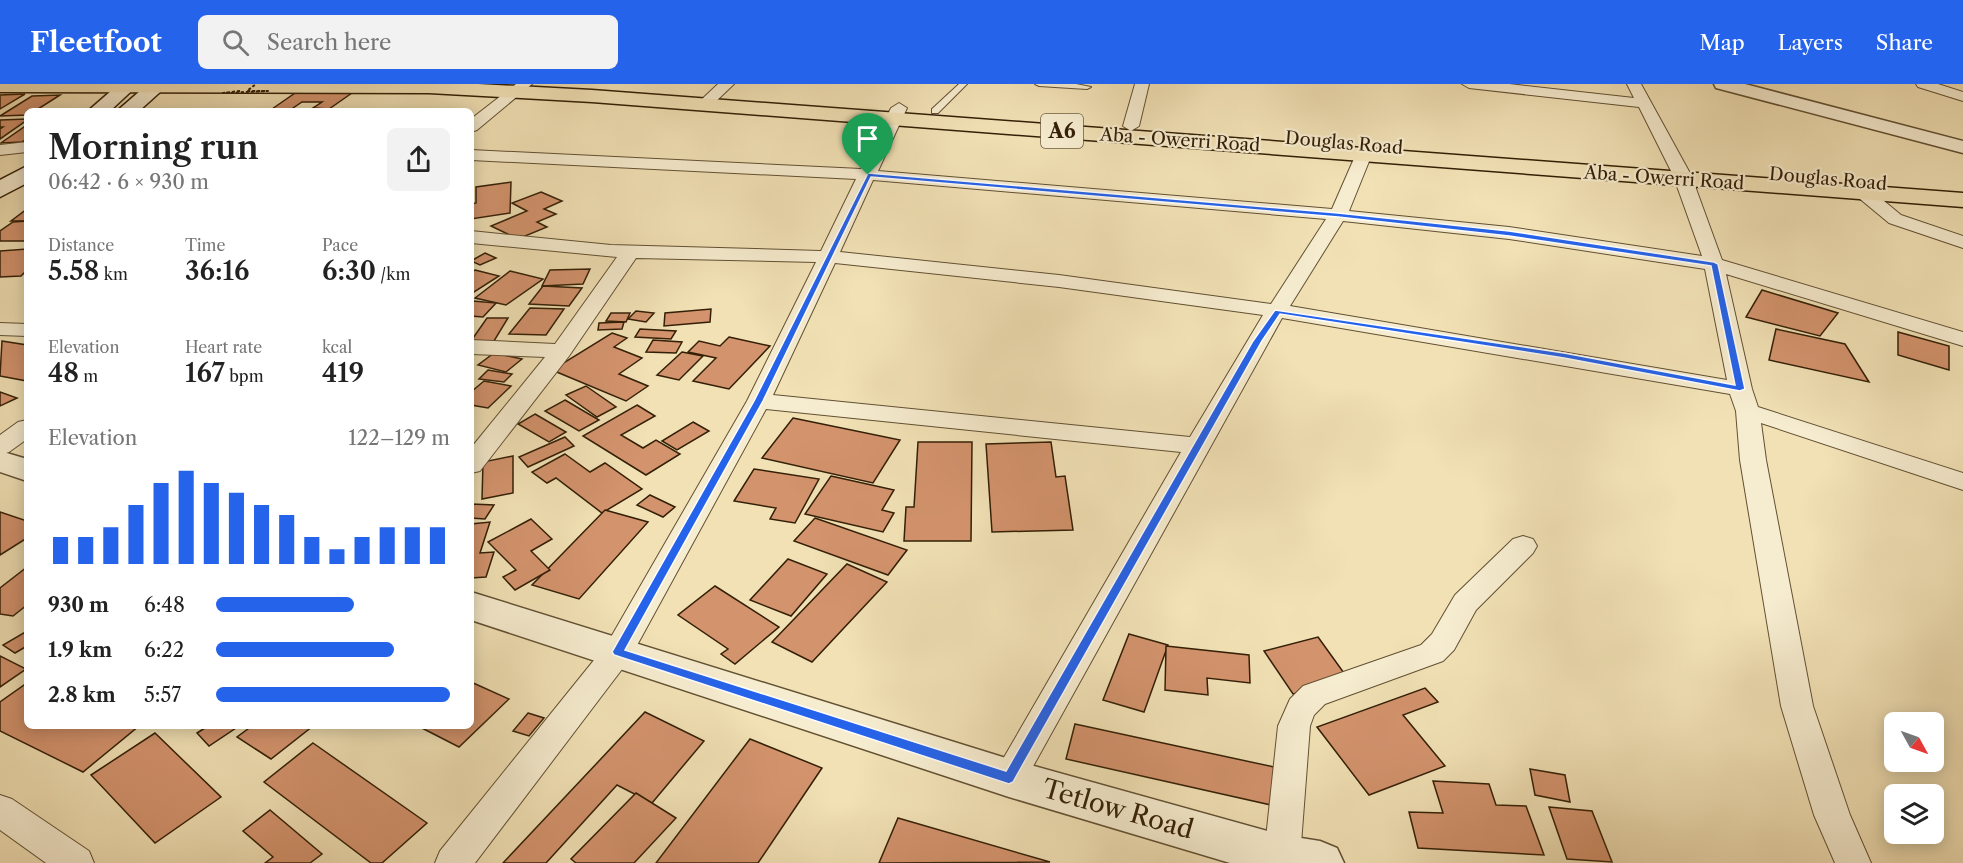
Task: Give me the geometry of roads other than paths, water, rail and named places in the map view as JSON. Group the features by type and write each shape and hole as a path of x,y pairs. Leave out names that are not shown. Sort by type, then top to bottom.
{"highway":[{"name":"Douglas Road","path":"545,84 716,94 896,113 935,111 1131,126 1681,175 1763,173 1963,190"},
{"name":"A6","path":"0,86 520,88 716,94"},
{"path":"86,86 92,108"},
{"path":"144,108 167,99 234,88"},
{"name":"Aba - Owerri Road","path":"896,113 1364,154 1681,175 1963,200"}],"street":[{"path":"1131,126 1142,84"},
{"path":"1469,84 1642,103"},
{"path":"1634,84 1681,175 1714,264 1744,400 1752,459 1797,706 1832,815 1853,863"},
{"path":"1723,84 1963,147"},
{"path":"1923,84 1963,96"},
{"path":"102,108 130,85"},
{"path":"131,108 160,85"},
{"path":"474,125 520,88"},
{"path":"453,863 618,652 759,401 896,113"},
{"path":"0,150 24,147"},
{"path":"1009,778 1257,341 1338,215 1364,154"},
{"path":"474,155 688,164 868,175 1338,215 1509,233 1714,264 1963,339"},
{"path":"0,173 24,159"},
{"path":"0,190 24,175"},
{"path":"1860,190 1895,219 1963,242"},
{"path":"474,237 544,247 630,252 827,256 1123,289 1564,356 1744,400 1963,482"},
{"path":"474,461 561,351 630,252"},
{"path":"0,329 24,330"},
{"path":"474,347 561,351"},
{"path":"759,401 1198,446"},
{"path":"0,447 24,429"},
{"path":"0,461 24,469"},
{"path":"1301,860 1291,740 1301,708 1314,695 1432,653 1443,642 1465,603 1523,546"},
{"name":"Tetlow Road","path":"474,607 1009,778 1301,860"},
{"path":"0,810 76,863"}],"lane":[{"path":"935,111 963,84"},
{"path":"1038,84 1087,87"}]}
